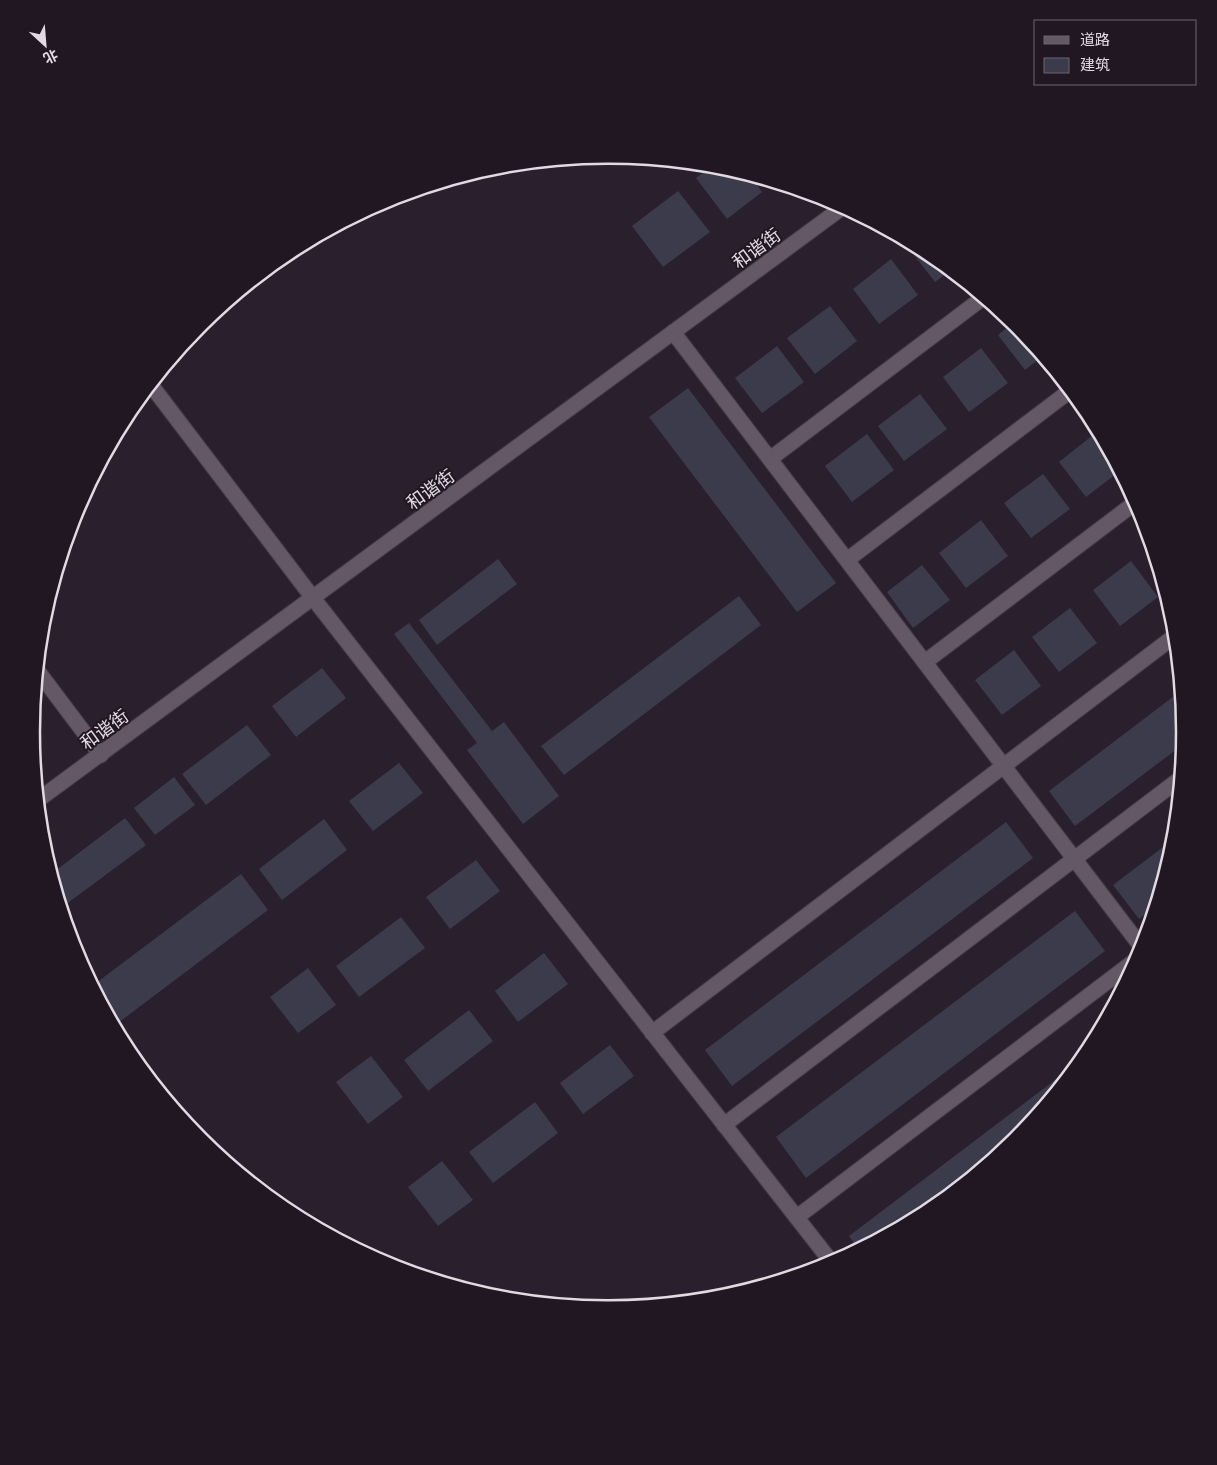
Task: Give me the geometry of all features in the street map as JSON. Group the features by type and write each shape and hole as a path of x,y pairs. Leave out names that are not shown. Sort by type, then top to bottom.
{"street":[{"name":"和谐街","path":"44,796 837,212"},
{"path":"770,459 979,301"},
{"path":"673,332 1137,941"},
{"path":"155,390 313,598 828,1257"},
{"path":"847,560 1066,394"},
{"path":"925,662 1130,507"},
{"path":"652,1033 1169,640"},
{"path":"43,678 100,754"},
{"path":"724,1125 1175,783"},
{"path":"797,1217 1126,968"}],"building":[{"path":"703,172 719,175 756,183 762,192 727,219 696,178"},
{"path":"678,191 710,232 663,267 632,226"},
{"path":"912,252 945,274 935,282"},
{"path":"891,259 918,295 879,324 853,289"},
{"path":"830,306 857,341 815,374 787,338"},
{"path":"1007,328 1038,360 1025,370 998,335"},
{"path":"777,346 804,382 762,413 735,378"},
{"path":"981,348 1008,383 969,412 943,377"},
{"path":"688,388 836,583 797,612 649,417"},
{"path":"920,394 947,429 904,461 878,426"},
{"path":"867,434 894,470 852,502 825,466"},
{"path":"1093,435 1115,475 1086,497 1059,462"},
{"path":"1043,474 1070,509 1031,538 1004,503"},
{"path":"981,520 1008,556 966,588 939,553"},
{"path":"498,559 517,584 437,645 419,620"},
{"path":"1131,561 1158,597 1120,626 1093,590"},
{"path":"922,565 950,600 913,628 887,592"},
{"path":"739,596 761,625 564,775 541,746"},
{"path":"1070,608 1097,643 1059,672 1032,637"},
{"path":"409,623 492,731 504,722 559,796 523,824 467,750 477,743 394,634"},
{"path":"1014,650 1041,686 1002,715 975,680"},
{"path":"322,668 346,698 296,737 272,706"},
{"path":"1176,695 1177,749 1075,826 1049,791"},
{"path":"247,725 271,755 206,805 182,774"},
{"path":"399,763 423,793 373,831 349,801"},
{"path":"174,777 195,805 155,835 134,808"},
{"path":"125,818 146,845 67,904 57,870"},
{"path":"324,819 347,850 282,900 259,869"},
{"path":"1006,822 1033,858 732,1086 705,1050"},
{"path":"1166,845 1158,880 1148,912 1139,919 1113,885"},
{"path":"476,860 500,891 450,929 426,897"},
{"path":"241,874 268,910 119,1022 98,982"},
{"path":"1075,911 1105,951 806,1178 776,1137"},
{"path":"401,917 425,948 359,997 336,966"},
{"path":"544,953 568,984 518,1022 495,991"},
{"path":"308,968 336,1005 298,1033 270,997"},
{"path":"469,1010 493,1041 428,1091 404,1060"},
{"path":"610,1045 634,1076 583,1114 560,1083"},
{"path":"371,1056 403,1097 368,1124 336,1082"},
{"path":"1064,1073 1036,1107 1010,1134 955,1184 893,1225 860,1242 855,1244 849,1236"},
{"path":"535,1102 558,1133 493,1183 469,1152"},
{"path":"442,1161 473,1200 438,1226 408,1187"}]}
